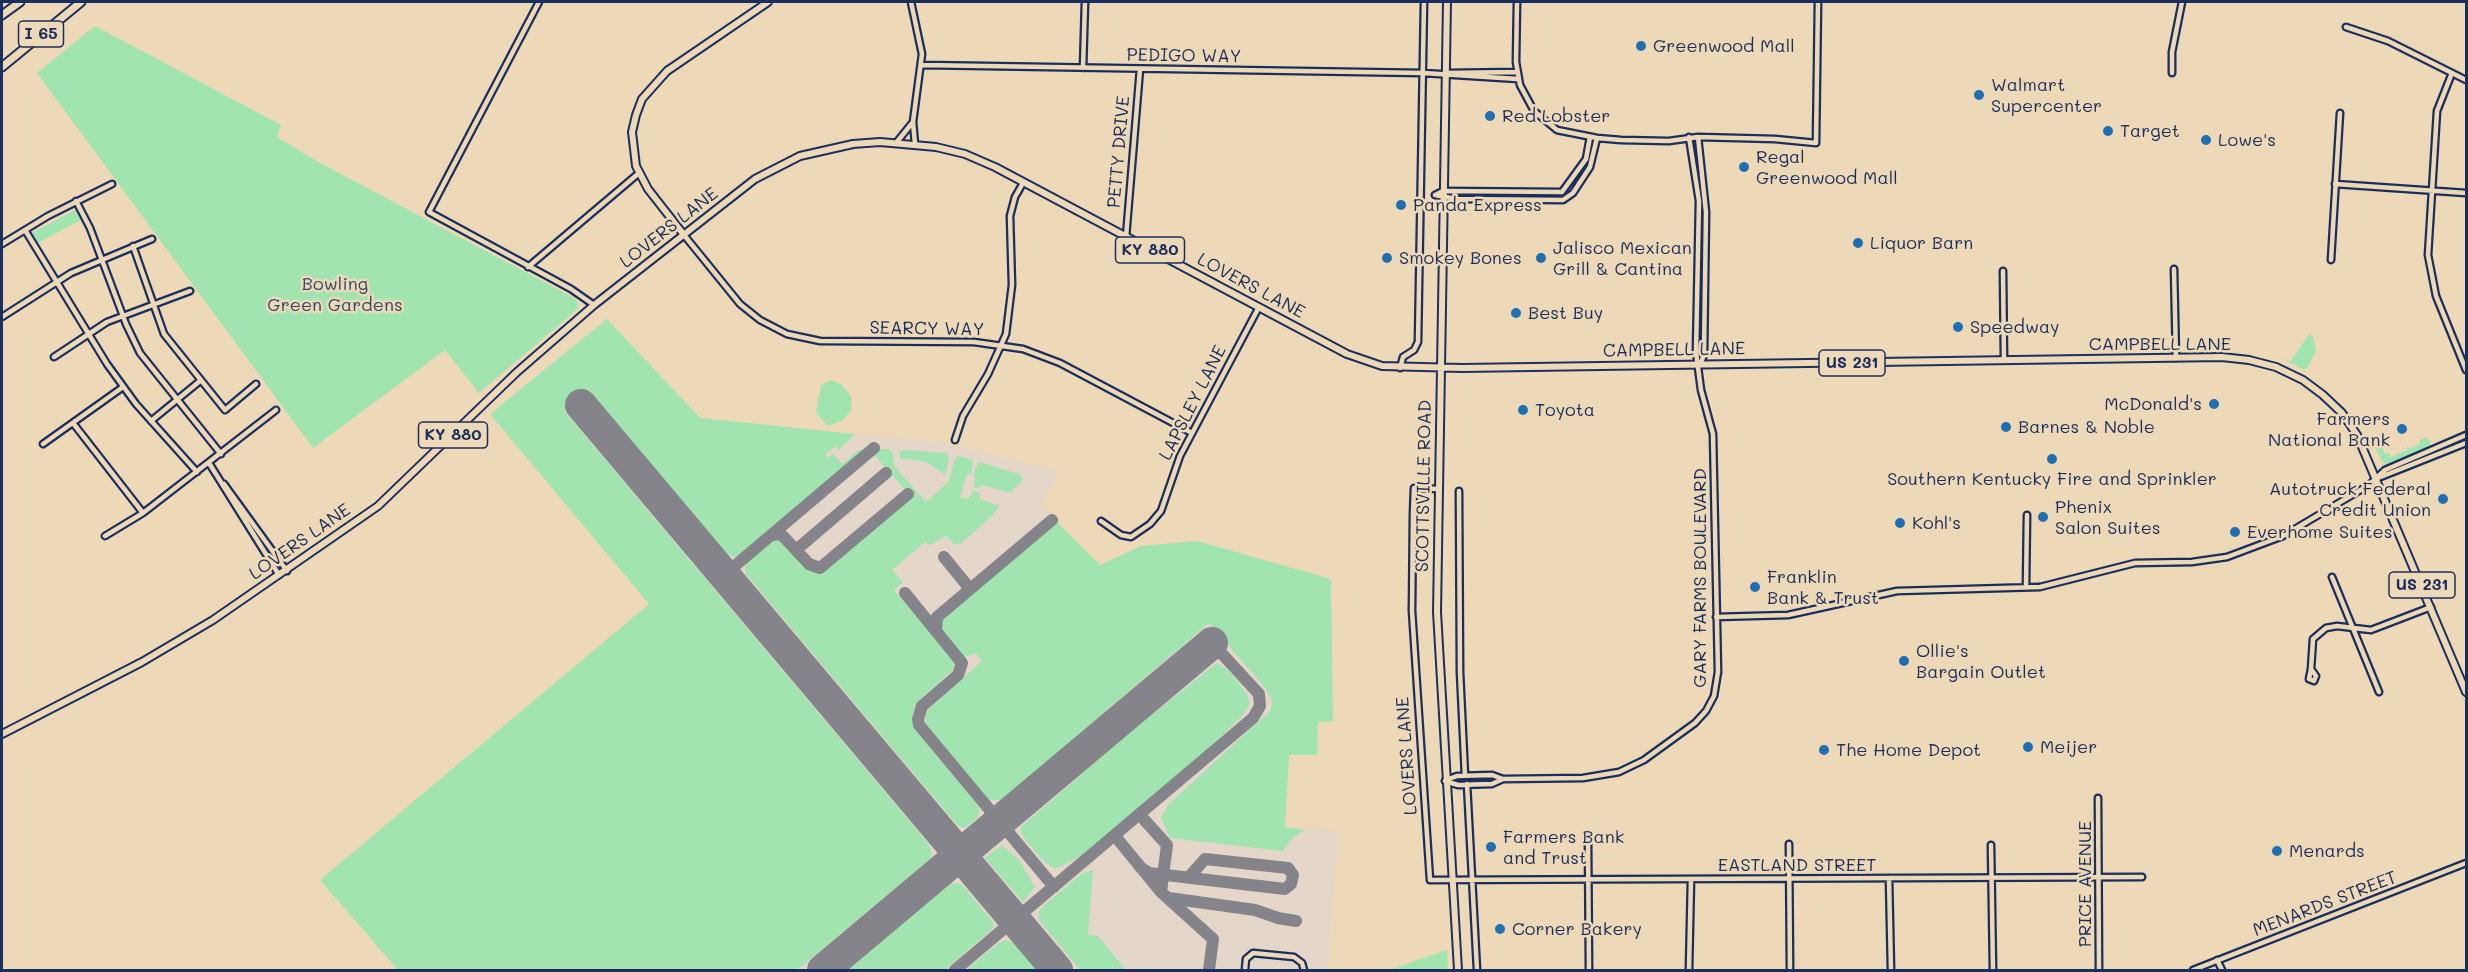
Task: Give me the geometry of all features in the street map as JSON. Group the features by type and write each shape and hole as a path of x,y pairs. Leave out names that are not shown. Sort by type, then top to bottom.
{"highway":[{"name":"I 65","path":"2,15 20,2"},
{"name":"I 65","path":"2,67 81,2"}],"main road":[{"path":"684,235 648,189 639,173 633,150 632,132 642,99 667,71 768,2"},
{"name":"SCOTTSVILLE ROAD","path":"1447,2 1437,629 1458,970"},
{"name":"LOVERS LANE","path":"2,734 142,662 280,576 378,506 516,374 594,305 755,179 800,156 853,144 896,143 915,144 965,154 1347,354 1382,366 1440,368"},
{"name":"CAMPBELL LANE","path":"1440,368 2176,358 2249,360 2276,367 2303,380 2332,403 2352,426 2378,478 2466,692"}],"street":[{"path":"539,2 429,212 571,289 594,305"},
{"path":"911,2 920,35 922,65 913,122 915,144"},
{"path":"1083,68 1085,2"},
{"path":"1400,368 1403,357 1414,350 1418,342 1424,2"},
{"path":"1517,2 1518,79 1527,102 1547,124 1563,132 1597,138 1669,141 1698,137 1774,139 1816,143 1818,2"},
{"path":"2172,73 2172,52 2182,2"},
{"path":"2346,27 2388,41 2466,80"},
{"name":"PEDIGO WAY","path":"922,65 1445,74"},
{"name":"PETTY DRIVE","path":"1126,238 1140,69"},
{"path":"1445,74 1455,71 1517,72"},
{"path":"2452,73 2438,105 2428,237 2432,282 2466,370"},
{"path":"1445,74 1460,77 1518,79"},
{"path":"2331,260 2340,113"},
{"path":"896,143 913,122"},
{"path":"1443,195 1562,192 1586,159 1590,137"},
{"path":"1698,137 1706,212 1704,355 1700,365"},
{"path":"1443,195 1563,200 1573,193 1590,167 1597,138"},
{"path":"1689,138 1699,201 1696,352 1700,365"},
{"path":"528,267 639,173"},
{"path":"955,441 963,416 983,385 1007,330 1012,299 1010,216 1013,202 1023,183"},
{"path":"2,244 76,201 112,184"},
{"path":"2335,184 2466,193"},
{"path":"76,201 102,258 123,316 146,363 221,454"},
{"path":"25,230 123,387 197,472"},
{"name":"SEARCY WAY","path":"684,235 747,310 773,328 794,337 820,341 974,342 1031,351 1060,363 1192,433"},
{"path":"2,316 56,282 102,258 152,239"},
{"path":"133,246 153,305 169,342 225,410 256,384"},
{"path":"2174,269 2176,358"},
{"path":"2003,271 2004,360"},
{"path":"54,357 88,333 123,316 190,291"},
{"name":"LAPSLEY LANE","path":"1101,521 1128,537 1136,535 1150,524 1165,505 1174,468 1259,307"},
{"name":"GARY FARMS BOULEVARD","path":"1445,781 1457,776 1492,775 1503,779 1610,775 1636,765 1688,728 1706,711 1716,688 1713,434 1701,390 1700,365"},
{"path":"151,421 200,381"},
{"path":"43,444 123,387"},
{"path":"105,536 143,513 276,410"},
{"path":"73,423 143,513"},
{"path":"2378,478 2385,470 2466,435"},
{"path":"1716,617 1788,615 1897,591 2057,584 2135,563 2192,562 2227,557 2283,536 2378,478 2466,443"},
{"path":"209,463 280,576"},
{"path":"222,482 287,571"},
{"name":"LOVERS LANE","path":"1438,489 1414,488 1412,611 1430,880 1452,881"},
{"path":"1459,491 1460,663 1465,776"},
{"path":"2025,587 2027,515"},
{"path":"2332,577 2379,692"},
{"path":"2311,669 2313,639 2316,635 2334,626 2353,629 2380,627 2431,607"},
{"name":"GARY FARMS BOULEVARD","path":"1445,781 1492,784 1503,779"},
{"path":"1467,784 1477,970"},
{"name":"PRICE AVENUE","path":"2098,798 2099,970"},
{"path":"1588,839 1589,970"},
{"path":"1789,844 1790,970"},
{"path":"1991,846 1993,970"},
{"name":"MENARDS STREET","path":"2193,970 2466,862"},
{"name":"EASTLAND STREET","path":"1452,881 2142,877"},
{"path":"1888,878 1891,970"},
{"path":"1689,970 1691,879"},
{"path":"1245,970 1246,959 1253,953 1294,957 1302,963 1304,970"},
{"path":"2217,960 2222,970"}],"shaded area":[{"path":"607,319 700,418 945,443 1059,472 1040,505 1100,565 1141,546 1197,541 1331,579 1333,721 1318,722 1317,755 1289,755 1285,827 1338,831 1327,970 398,970 320,880 649,604 490,414"}],"green space":[{"name":"Bowling Green Gardens","path":"95,26 281,125 277,137 322,164 576,299 579,308 479,393 445,350 313,448 37,73"},
{"path":"75,210 81,220 38,243 32,233"},
{"path":"607,319 700,418 855,434 839,450 836,446 825,454 828,458 833,454 842,464 859,450 870,448 736,557 727,555 590,391 565,412 927,842 932,853 930,859 797,970 398,970 320,880 649,604 490,414"},
{"path":"2309,334 2313,336 2316,350 2308,367 2304,370 2283,359 2291,361"},
{"path":"831,380 842,385 851,396 851,411 842,421 828,426 816,413 821,385"},
{"path":"2426,438 2431,441 2428,448 2387,464 2383,463 2373,443 2383,439 2380,441 2385,454 2389,453 2391,457 2407,450 2407,446 2410,449 2420,444 2419,440"},
{"path":"880,449 889,449 893,453 894,466 926,502 949,481 955,459 959,456 973,460 971,475 967,474 960,497 968,499 974,490 980,494 979,499 999,506 992,516 960,544 954,544 946,536 930,545 925,542 892,570 903,582 894,590 953,658 955,664 952,671 920,699 914,708 912,720 915,730 976,803 980,811 977,818 965,828 958,826 745,573 746,561 776,539 782,539 810,570 816,572 911,496 873,454"},
{"path":"903,450 946,453 949,458 946,475 926,462 900,458 899,452"},
{"path":"979,462 1020,474 1023,480 1010,493 983,485 979,488 974,487 975,477 973,475"},
{"path":"1057,522 1100,565 1141,546 1197,541 1331,579 1333,721 1318,722 1317,755 1289,755 1285,827 1304,830 1292,838 1283,851 1170,838 1161,818 1167,806 1271,710 1272,701 1266,689 1209,623 1001,800 988,800 927,727 925,718 928,709 982,661 975,653 965,657 958,652 942,633 941,620"},
{"path":"1217,663 1229,671 1247,694 1250,704 1243,715 1194,764 1081,856 1055,869 1042,860 1024,838 1020,831 1022,826 1124,737"},
{"path":"1002,845 1020,861 1035,887 1023,902 985,858"},
{"path":"1093,870 1088,935 1098,936 1126,970 1080,970 1038,919 1040,909 1081,874"},
{"path":"961,884 993,922 993,928 945,970 847,970 949,885"},
{"path":"1006,940 1014,943 1037,970 966,970 999,943"},
{"path":"1447,950 1448,970 1389,970"}],"taxiway":[{"path":"724,575 874,448"},
{"path":"796,550 886,473"},
{"path":"772,535 781,534 809,564 820,568 908,494"},
{"path":"936,631 937,617 1052,520"},
{"path":"944,557 970,589"},
{"path":"905,593 962,663 958,675 922,706 918,719 919,725 1054,887"},
{"path":"955,970 1253,718 1260,706 1259,694 1212,643"},
{"path":"1140,815 1167,845 1161,892 1213,939 1209,970"},
{"path":"1115,836 1161,892"},
{"path":"1140,867 1149,873 1285,889 1291,884 1293,875 1288,868 1205,859 1189,877"},
{"path":"1169,898 1255,910 1296,921"}],"runway":[{"path":"581,405 1057,970"},
{"path":"823,970 1212,643"}],"place":[{"name":"Greenwood Mall","path":"1641,46"},
{"name":"Walmart Supercenter","path":"1979,95"},
{"name":"Red Lobster","path":"1490,116"},
{"name":"Target","path":"2108,131"},
{"name":"Lowe's","path":"2206,140"},
{"name":"Regal Greenwood Mall","path":"1744,167"},
{"name":"Panda Express","path":"1401,205"},
{"name":"Liquor Barn","path":"1858,243"},
{"name":"Smokey Bones","path":"1387,258"},
{"name":"Jalisco Mexican Grill & Cantina","path":"1541,258"},
{"name":"Best Buy","path":"1516,313"},
{"name":"Speedway","path":"1958,327"},
{"name":"McDonald's","path":"2214,404"},
{"name":"Toyota","path":"1523,410"},
{"name":"Barnes & Noble","path":"2006,427"},
{"name":"Farmers National Bank","path":"2402,429"},
{"name":"Southern Kentucky Fire and Sprinkler","path":"2052,459"},
{"name":"Autotruck Federal Credit Union","path":"2443,499"},
{"name":"Phenix Salon Suites","path":"2043,517"},
{"name":"Kohl's","path":"1900,523"},
{"name":"Everhome Suites","path":"2235,532"},
{"name":"Franklin Bank & Trust","path":"1755,587"},
{"name":"Ollie's Bargain Outlet","path":"1904,661"},
{"name":"Meijer","path":"2028,747"},
{"name":"The Home Depot","path":"1824,750"},
{"name":"Farmers Bank and Trust","path":"1491,847"},
{"name":"Menards","path":"2277,851"},
{"name":"Corner Bakery","path":"1500,929"}]}
